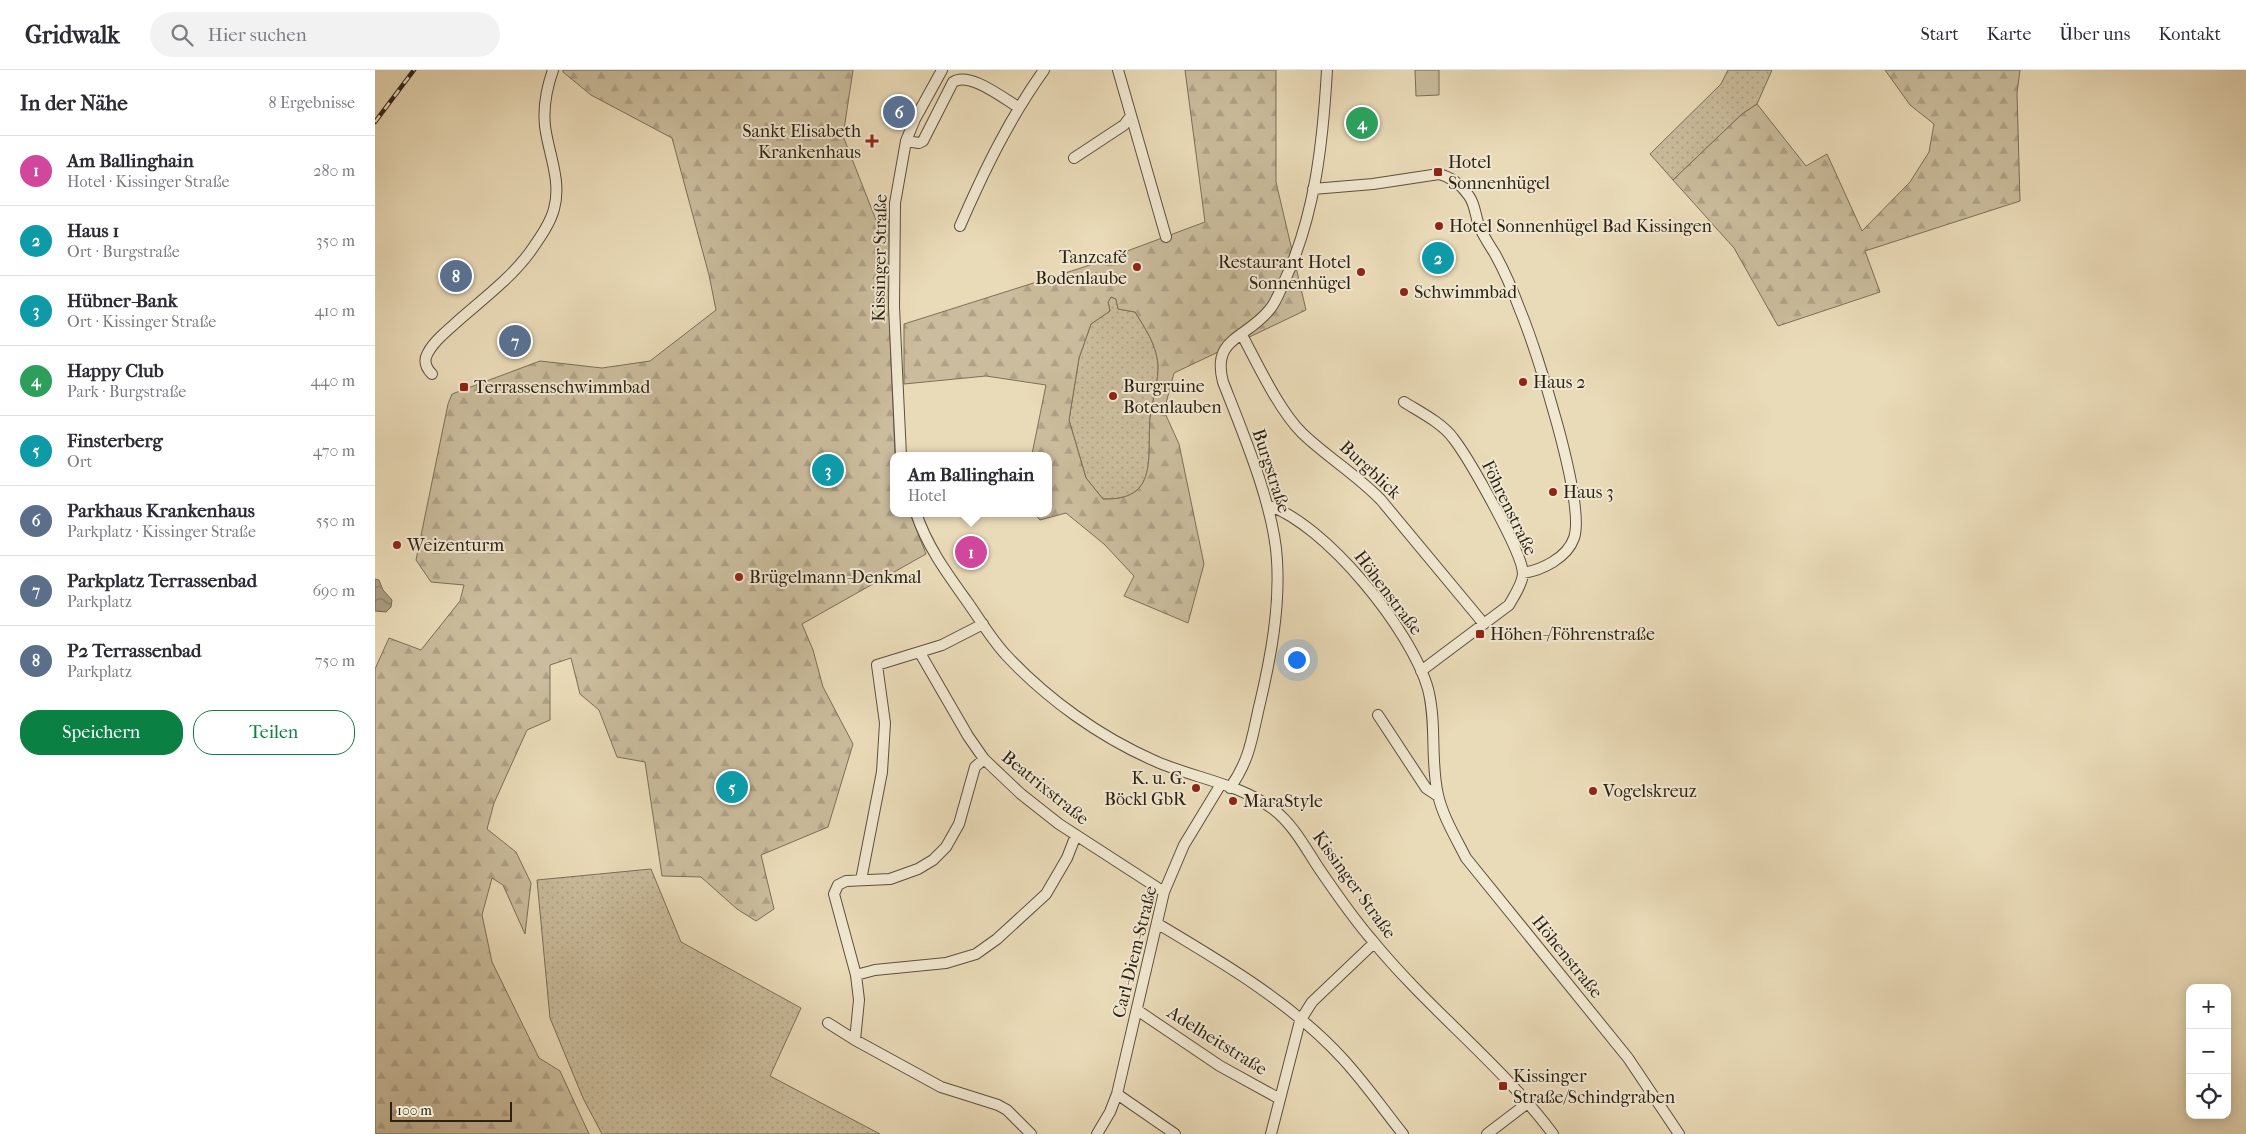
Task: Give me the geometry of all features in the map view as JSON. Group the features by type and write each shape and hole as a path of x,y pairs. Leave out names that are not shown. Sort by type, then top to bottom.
{"street":[{"path":"432,374 427,370 426,363 433,347 447,331 514,271 530,252 551,216 556,198 553,163 545,126 545,104 553,70"},
{"name":"Kissinger Straße","path":"901,452 894,307 895,218 899,177 906,142 915,120 942,70"},
{"path":"960,226 985,167 1018,107 1044,70"},
{"path":"1118,70 1130,117 1138,136 1167,237"},
{"name":"Burgstraße","path":"1226,786 1241,772 1251,749 1275,631 1277,558 1267,504 1220,368 1223,353 1229,344 1242,336 1271,309 1291,268 1301,239 1319,159 1327,70"},
{"path":"906,142 919,143 923,140 953,82 959,78 966,78 976,82 1018,107"},
{"path":"1074,158 1124,125 1130,117"},
{"path":"1313,189 1373,184 1439,174 1449,176 1468,194 1473,204 1479,227 1496,256 1521,310 1553,412 1573,494 1574,538 1566,552 1541,567 1523,573"},
{"name":"Burgblick","path":"1242,336 1271,389 1302,432 1364,482 1484,624"},
{"name":"Föhrenstraße","path":"1404,402 1453,437 1485,489 1513,547 1523,573 1518,590 1509,605 1421,671"},
{"name":"Höhenstraße","path":"1267,504 1288,513 1333,549 1354,570 1395,624 1421,671 1428,690 1438,796 1452,832 1466,858 1628,1058 1679,1134"},
{"name":"Kissinger Straße","path":"918,517 929,546 983,624 1011,660 1043,690 1072,713 1110,737 1154,760 1257,799 1288,823 1347,910 1374,943 1529,1102 1553,1134"},
{"path":"861,880 882,762 885,723 877,665 942,645 983,624"},
{"name":"Beatrixstraße","path":"920,653 968,736 984,759 1021,794 1076,835 1164,892"},
{"name":"Höhenstraße","path":"1378,715 1426,788 1438,796"},
{"path":"855,1040 859,1000 856,975 834,894 838,885 846,881 890,879 918,869 933,860 946,847 959,824 975,767 984,759"},
{"name":"Carl-Diem-Straße","path":"1097,1134 1110,1112 1117,1094 1164,892 1184,845 1226,786"},
{"path":"856,975 875,970 945,963 976,954 997,939 1046,894 1067,858 1076,835"},
{"path":"1158,924 1237,972 1300,1021 1343,1059 1403,1134"},
{"path":"1271,1134 1300,1021 1312,1002 1374,943"},
{"name":"Adelheitstraße","path":"1137,1010 1220,1066 1280,1099"},
{"path":"828,1023 941,1087 998,1105 1007,1110 1031,1134"},
{"path":"1117,1094 1175,1134"},
{"path":"1487,1134 1529,1102"}],"green space":[{"path":"563,70 853,70 843,136 876,220 889,220 890,336 895,452 890,452 890,517 912,517 926,554 802,624 813,650 823,687 853,744 828,827 761,855 774,909 756,921 737,909 701,877 662,876 645,762 617,757 599,710 580,694 571,658 550,665 550,720 527,730 494,803 487,829 516,852 531,883 525,934 503,885 492,878 482,915 492,962 539,1058 560,1071 589,1134 377,1134 375,1132 375,669 389,638 421,650 460,601 464,585 431,582 416,560 448,404 452,394 540,361 602,368 650,361 716,310 709,275 672,138 591,95"},
{"path":"1185,70 1276,70 1276,182 1306,310 1174,373 1164,411 1179,444 1204,564 1188,623 1124,596 1134,576 1104,544 1066,513 1052,517 1052,452 1032,452 1046,385 986,376 904,384 904,324 1084,267 1205,222","holes":["1111,297 1116,299 1118,309 1135,312 1143,324 1155,350 1158,371 1150,418 1149,461 1142,485 1134,493 1121,498 1103,499 1086,478 1069,420 1079,358 1091,324 1110,311 1108,302"]},
{"path":"1415,70 1439,70 1439,95 1416,96"},
{"path":"1728,70 1772,70 1757,104 1742,114 1673,180 1650,154 1721,84"},
{"path":"1885,70 2020,70 2017,93 2020,201 1865,251 1880,292 1778,326 1734,248 1673,180 1742,114 1757,104 1806,166 1827,154 1862,231 1910,182 1929,152 1934,124 1910,105"},
{"path":"1111,297 1116,299 1118,309 1135,312 1152,343 1157,357 1158,371 1150,418 1149,461 1142,485 1134,493 1121,498 1103,499 1086,478 1069,420 1079,358 1091,324 1110,311 1108,302"},
{"path":"1037,517 1051,517 1040,520"},
{"path":"651,869 681,942 801,1008 770,1076 880,1134 602,1134 583,1098 550,1018 537,880"}],"water":[{"path":"375,579 379,580 383,590 392,600 391,607 386,612 375,611"}],"railway":[{"path":"375,122 414,70"}],"place":[{"name":"Parkhaus Krankenhaus","path":"899,112"},
{"name":"Happy Club","path":"1362,123"},
{"name":"Sankt Elisabeth Krankenhaus","path":"872,141"},
{"name":"Hotel Sonnenhügel","path":"1438,172"},
{"name":"Hotel Sonnenhügel Bad Kissingen","path":"1439,226"},
{"name":"Haus 1","path":"1438,258"},
{"name":"Tanzcafé Bodenlaube","path":"1137,267"},
{"name":"Restaurant Hotel Sonnenhügel","path":"1361,272"},
{"name":"P2 Terrassenbad","path":"456,276"},
{"name":"Schwimmbad","path":"1404,292"},
{"name":"Parkplatz Terrassenbad","path":"515,341"},
{"name":"Haus 2","path":"1523,382"},
{"name":"Terrassenschwimmbad","path":"464,387"},
{"name":"Burgruine Botenlauben","path":"1113,396"},
{"name":"Hübner-Bank","path":"828,470"},
{"name":"Haus 3","path":"1553,492"},
{"name":"Weizenturm","path":"397,545"},
{"name":"Am Ballinghain","path":"971,552"},
{"name":"Brügelmann-Denkmal","path":"739,577"},
{"name":"Höhen-/Föhrenstraße","path":"1480,634"},
{"name":"Finsterberg","path":"732,787"},
{"name":"K. u. G. Böckl GbR","path":"1196,788"},
{"name":"Vogelskreuz","path":"1593,791"},
{"name":"MaraStyle","path":"1233,801"},
{"name":"Kissinger Straße/Schindgraben","path":"1503,1086"}]}
